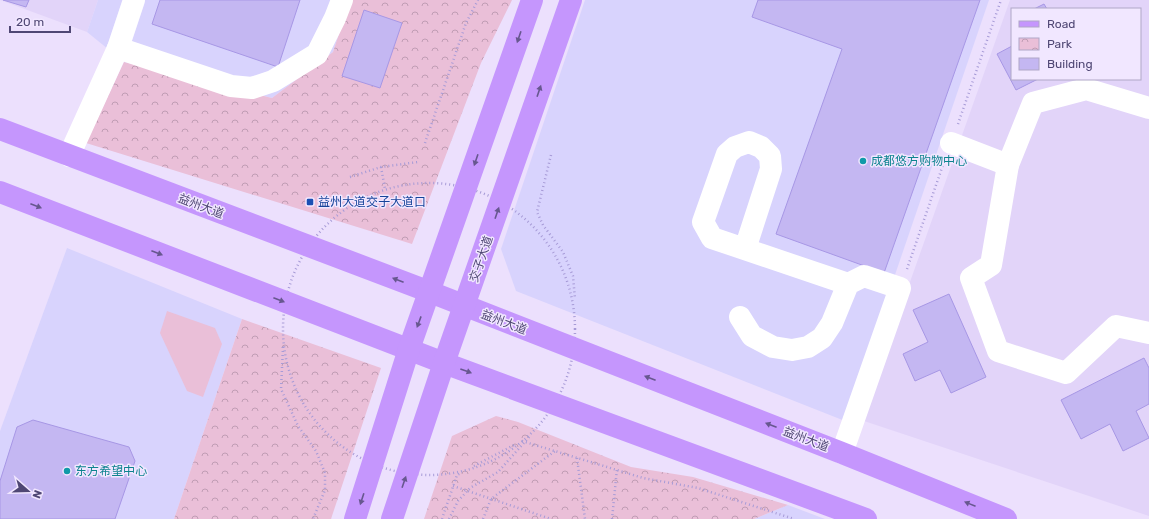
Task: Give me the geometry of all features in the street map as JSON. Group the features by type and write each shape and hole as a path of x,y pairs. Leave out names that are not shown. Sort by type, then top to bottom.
{"main road":[{"path":"355,519 409,349 532,0"},
{"name":"交子大道","path":"392,519 444,363 571,0"},
{"name":"益州大道","path":"0,129 430,292 842,453 1006,519"},
{"path":"0,192 444,363 866,519"}],"street":[{"path":"70,156 118,48 134,0"},
{"path":"118,48 231,86 252,88 273,81 317,54 336,18 342,0"},
{"path":"1149,108 1086,89 1033,103 1008,165 991,265 971,278 998,351 1066,373 1116,326 1149,333"},
{"path":"951,143 1008,165"},
{"path":"745,249 848,284"},
{"path":"740,317 752,336 773,348 792,350 808,347 822,338 832,323 848,284 864,276 900,288 842,453"}],"path":[{"path":"425,143 466,23 478,0"},
{"path":"552,155 537,212 543,225 563,252 573,276 575,303"},
{"path":"350,176 381,168 418,162"},
{"path":"381,168 385,189"},
{"path":"283,342 281,389 298,426 316,451 325,473 325,490 314,519"},
{"path":"449,519 458,501 470,488 498,472 535,430"},
{"path":"442,519 457,475 521,441 644,478 698,488 794,519"},
{"path":"483,519 490,498 555,451"},
{"path":"577,458 585,519"},
{"path":"612,519 617,469"},
{"path":"453,486 551,519"}],"shaded area":[{"path":"0,0 98,0 87,32"},
{"path":"98,0 350,0 333,52 272,98 124,62 87,32"},
{"path":"585,0 989,0 845,421 516,291 501,249"},
{"path":"1010,0 1149,0 1149,516 861,420"},
{"path":"67,248 242,319 174,519 0,519 0,431"},
{"path":"788,505 825,519 754,519"}],"green space":[{"path":"350,0 512,0 481,63 412,244 86,143 124,62 272,98 333,52"},
{"path":"167,311 215,328 222,344 203,397 187,391 160,333"},
{"path":"242,319 381,368 331,519 174,519"},
{"path":"496,416 518,422 631,467 693,477 788,505 754,519 424,519 452,436"}],"building":[{"path":"3,0 29,0 26,7"},
{"path":"160,0 300,0 278,67 152,24"},
{"name":"成都悠方购物中心","path":"758,0 980,0 884,273 776,234 842,49 752,17"},
{"path":"1044,4 1046,8 1036,8"},
{"path":"364,10 402,23 380,88 342,76"},
{"path":"1011,47 1011,80 1036,80 1016,90 997,54"},
{"path":"949,294 986,377 951,393 940,370 915,381 903,354 928,342 913,310"},
{"path":"1144,358 1149,368 1149,404 1136,411 1149,438 1123,451 1110,424 1081,439 1061,400"},
{"name":"东方希望中心","path":"33,420 129,447 135,461 115,519 0,519 0,481 17,427"}],"place":[{"name":"成都悠方购物中心","path":"863,161"},
{"name":"益州大道交子大道口","path":"310,202"},
{"name":"东方希望中心","path":"67,471"}]}
